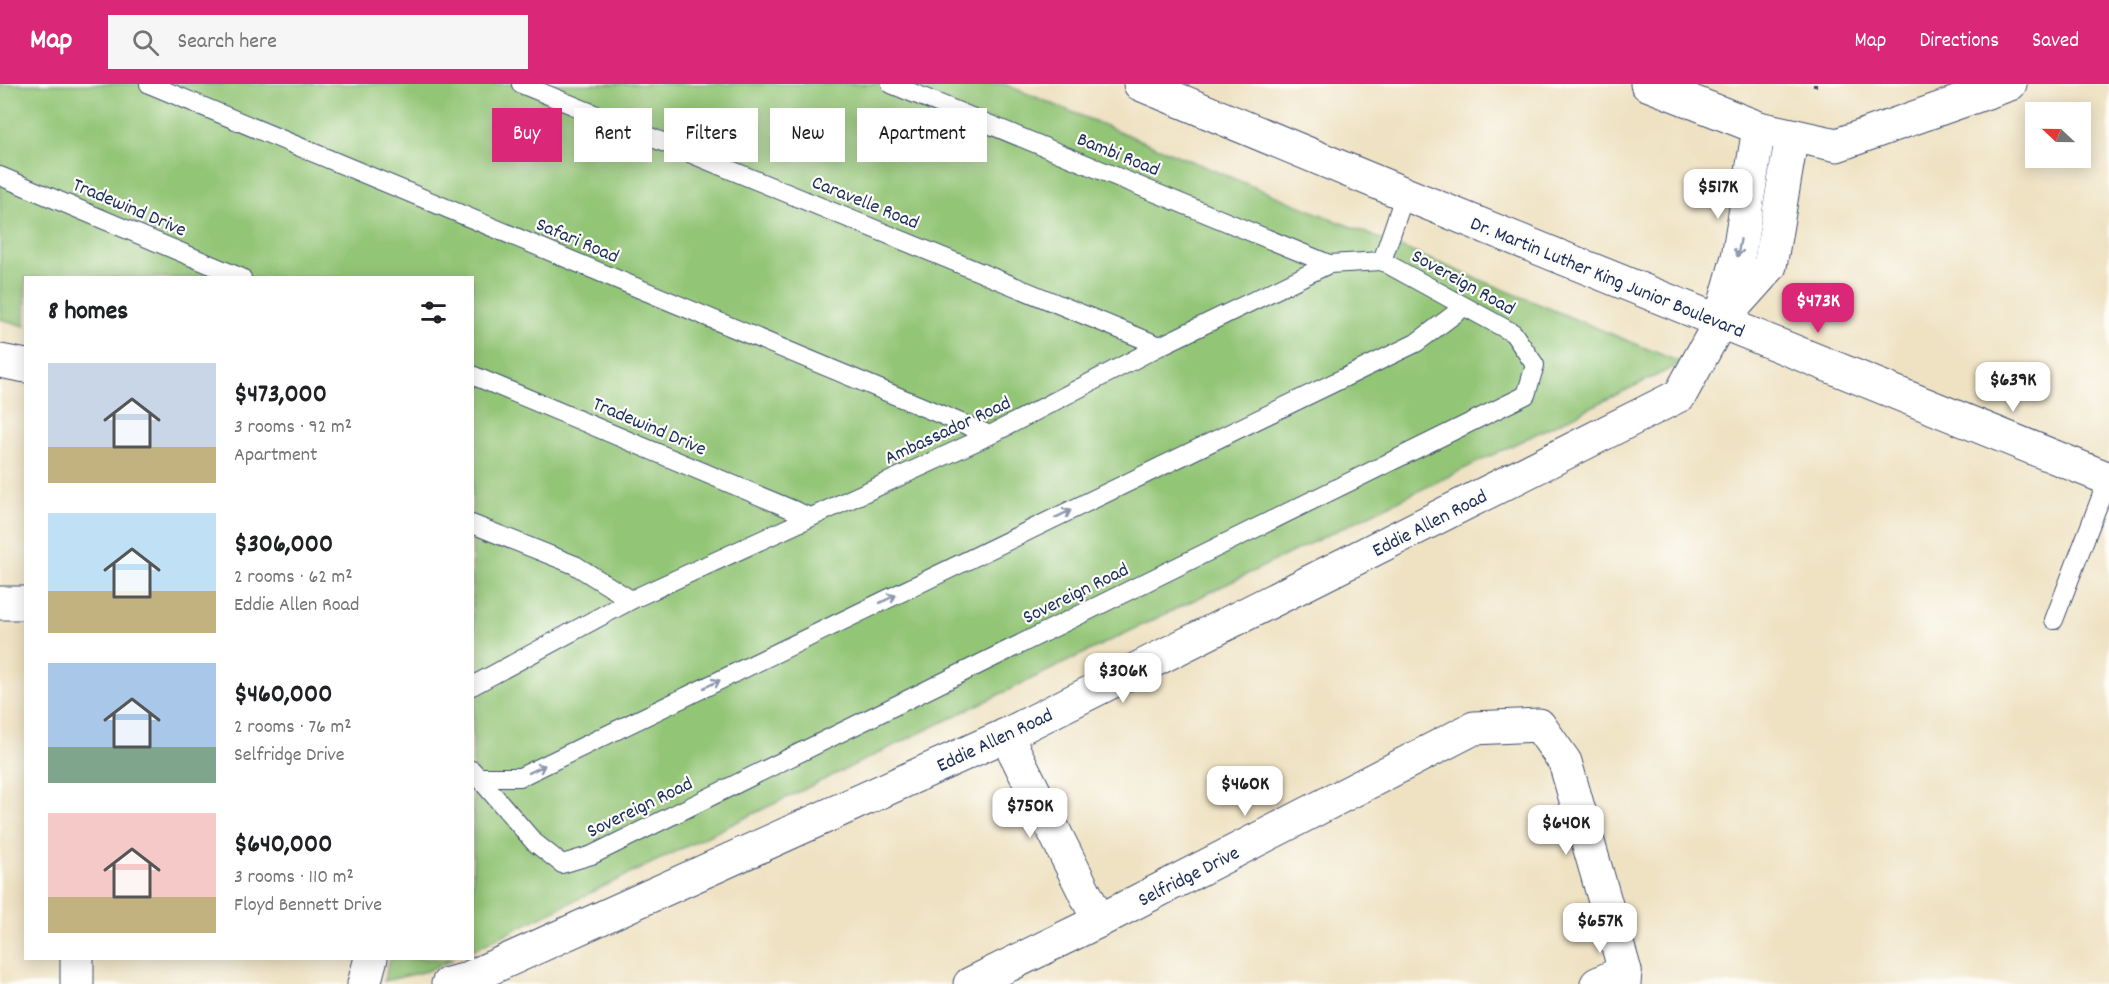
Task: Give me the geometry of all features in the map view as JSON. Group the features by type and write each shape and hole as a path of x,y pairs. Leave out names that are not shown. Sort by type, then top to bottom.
{"street":[{"name":"Dr. Martin Luther King Junior Boulevard","path":"1140,84 1405,194 2109,479"},
{"path":"1647,84 1759,128 1837,145 2010,84"},
{"path":"1720,322 1738,256 1759,128"},
{"path":"1720,322 1770,266 1792,135"},
{"name":"Eddie Allen Road","path":"448,984 464,980 1006,735 1680,395 1720,322"},
{"path":"0,362 24,366"},
{"path":"0,603 24,603"},
{"name":"Selfridge Drive","path":"970,984 1099,921 1474,728 1539,725 1565,762 1616,980"},
{"path":"1006,735 1099,921"},
{"path":"77,960 77,984"},
{"path":"364,984 370,960"}],"lane":[{"name":"Safari Road","path":"149,84 990,435"},
{"name":"Caravelle Road","path":"521,84 1160,346"},
{"name":"Bambi Road","path":"891,84 1329,264"},
{"name":"Tradewind Drive","path":"0,176 237,276"},
{"path":"1382,261 1405,194"},
{"name":"Ambassador Road","path":"474,685 631,600 990,435 1160,346 1329,264 1382,261"},
{"name":"Sovereign Road","path":"476,773 534,842 562,864 592,855 1526,396 1535,365 1513,333 1382,261"},
{"path":"476,773 520,777 1416,343 1464,307"},
{"name":"Tradewind Drive","path":"474,376 810,517"},
{"path":"2054,620 2109,479"},
{"path":"474,525 575,566 631,600"}],"green space":[{"path":"0,84 1004,84 1682,363 474,950 474,276 24,276 24,326 0,319"},
{"path":"389,960 452,960 427,971 384,981"}]}
